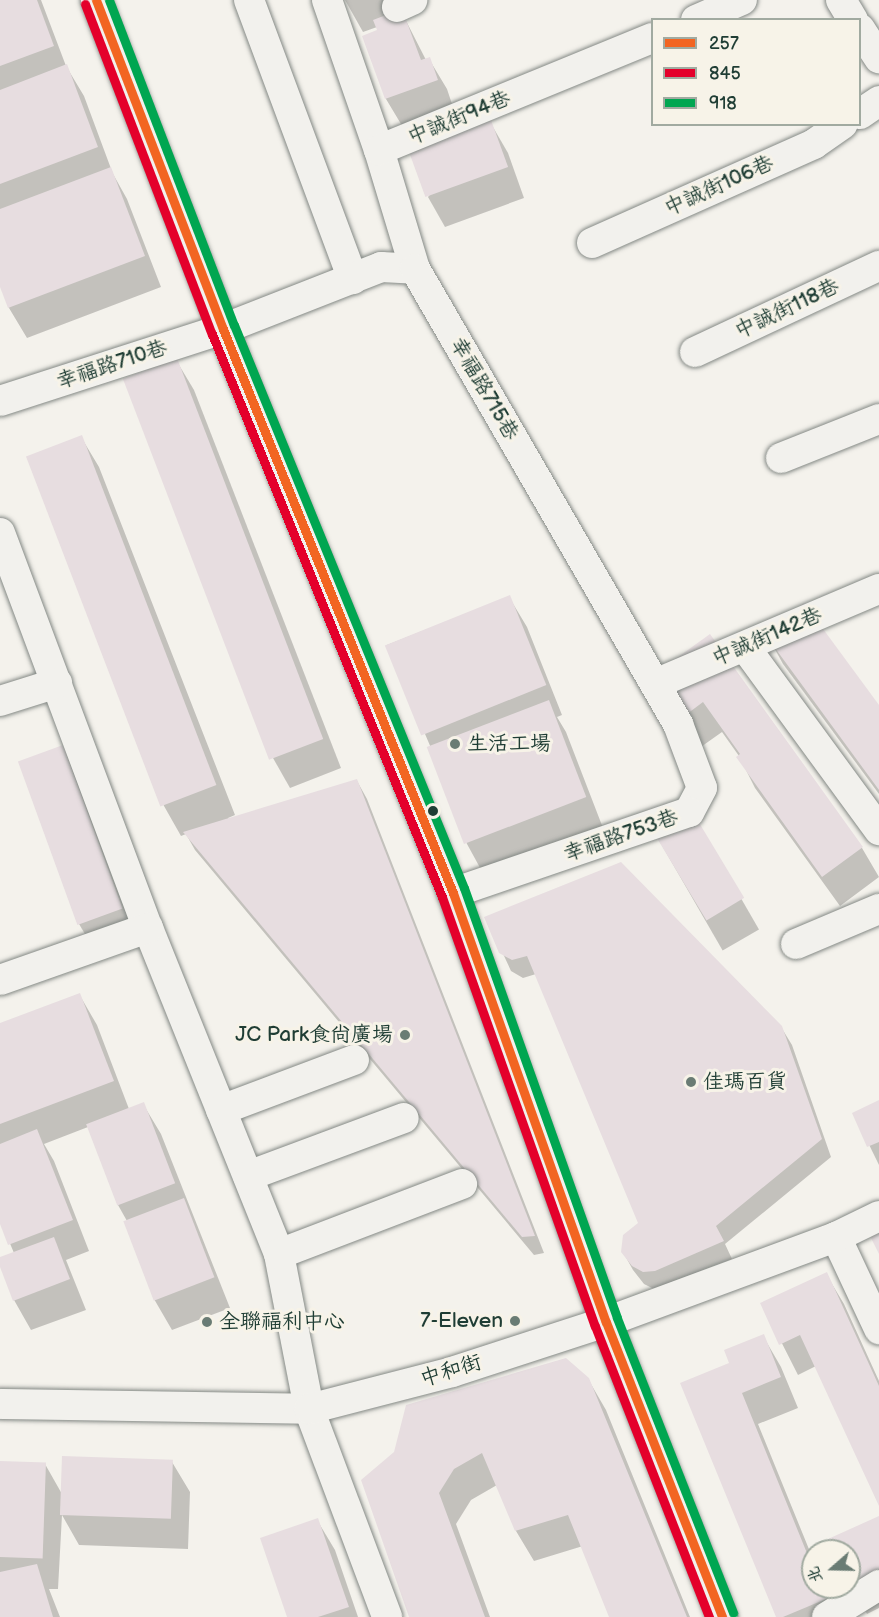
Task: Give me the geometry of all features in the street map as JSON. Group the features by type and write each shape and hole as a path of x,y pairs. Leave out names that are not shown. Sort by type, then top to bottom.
{"street":[{"path":"96,0 223,329 453,893 606,1322 722,1617"},
{"path":"249,0 353,279"},
{"path":"223,329 381,267 415,269 379,150 327,0"},
{"path":"701,18 742,0"},
{"path":"840,0 852,18"},
{"path":"861,31 879,58"},
{"name":"中誠街94巷","path":"379,150 651,38"},
{"path":"861,113 879,101"},
{"name":"中誠街106巷","path":"592,243 814,144 840,126"},
{"name":"中誠街118巷","path":"695,352 879,266"},
{"name":"幸福路715巷","path":"415,269 656,684"},
{"name":"幸福路710巷","path":"0,401 223,329"},
{"path":"781,458 879,419"},
{"path":"0,533 148,928 279,1254 309,1409 387,1617"},
{"name":"中誠街142巷","path":"656,684 878,592"},
{"path":"744,647 879,830"},
{"path":"0,701 57,683"},
{"name":"幸福路753巷","path":"453,893 689,812 702,788 678,723 656,684"},
{"path":"796,944 879,909"},
{"path":"0,981 148,928"},
{"path":"221,1110 354,1060"},
{"path":"248,1176 404,1118"},
{"path":"279,1254 462,1184"},
{"name":"中和街","path":"0,1404 309,1409 452,1372 606,1322 836,1237 879,1216"},
{"path":"836,1237 879,1329"},
{"path":"827,1617 879,1585"}],"building":[{"path":"0,0 37,0 54,46 0,66"},
{"path":"402,9 421,60 430,57 438,80 385,99 362,36 377,30 373,20"},
{"path":"67,64 98,147 0,184 0,90"},
{"path":"491,120 508,167 425,197 408,150"},
{"path":"111,167 145,256 8,308 0,287 0,209"},
{"path":"177,358 323,739 269,760 123,379"},
{"path":"82,435 216,785 160,807 26,457"},
{"path":"510,595 546,685 421,736 385,646"},
{"path":"804,603 879,705 879,790 764,633"},
{"path":"710,634 863,847 822,877 736,757 740,754 703,702 679,720 649,678"},
{"path":"549,700 586,797 464,844 427,747"},
{"path":"63,745 123,909 77,925 18,761"},
{"name":"JC Park食尚廣場","path":"357,779 535,1236 522,1237 183,832"},
{"path":"686,801 744,898 706,921 648,824"},
{"name":"佳瑪百貨","path":"621,862 782,1026 822,1139 716,1226 724,1241 655,1271 643,1272 632,1266 621,1252 623,1235 638,1223 527,956 512,960 499,953 484,917"},
{"path":"80,993 114,1081 0,1124 0,1023"},
{"path":"879,1100 879,1142 867,1147 852,1113"},
{"path":"144,1102 175,1183 117,1205 86,1124"},
{"path":"37,1129 73,1220 8,1245 0,1224 0,1144"},
{"path":"184,1198 214,1277 154,1301 123,1221"},
{"path":"879,1227 879,1254 868,1232"},
{"path":"54,1237 70,1279 13,1301 0,1267 0,1257"},
{"path":"827,1272 879,1386 879,1506 800,1335 779,1345 760,1303"},
{"path":"764,1334 781,1377 742,1393 801,1539 801,1599 826,1599 783,1617 776,1617 680,1383 729,1363 724,1350"},
{"path":"566,1358 589,1378 687,1617 609,1617 568,1515 515,1531 482,1453 454,1469 439,1493 485,1617 409,1617 361,1480 394,1452 406,1405"},
{"path":"62,1456 173,1460 171,1519 60,1515"},
{"path":"0,1461 46,1463 43,1559 0,1557"},
{"path":"879,1516 879,1570 861,1578 861,1539 828,1539"},
{"path":"318,1518 349,1607 318,1617 287,1617 260,1538"},
{"path":"37,1564 53,1617 0,1617 0,1572"}],"transit line":[{"name":"257","path":"96,0 223,329 453,893 606,1322 722,1617"},
{"name":"918","path":"109,0 234,325 464,888 617,1318 733,1613"},
{"name":"845","path":"85,4 212,334 442,897 595,1326 709,1617"}],"place":[{"name":"生活工場","path":"455,744"},
{"name":"JC Park食尚廣場","path":"405,1035"},
{"name":"佳瑪百貨","path":"691,1082"},
{"name":"7-Eleven","path":"515,1321"},
{"name":"全聯福利中心","path":"207,1322"}]}
